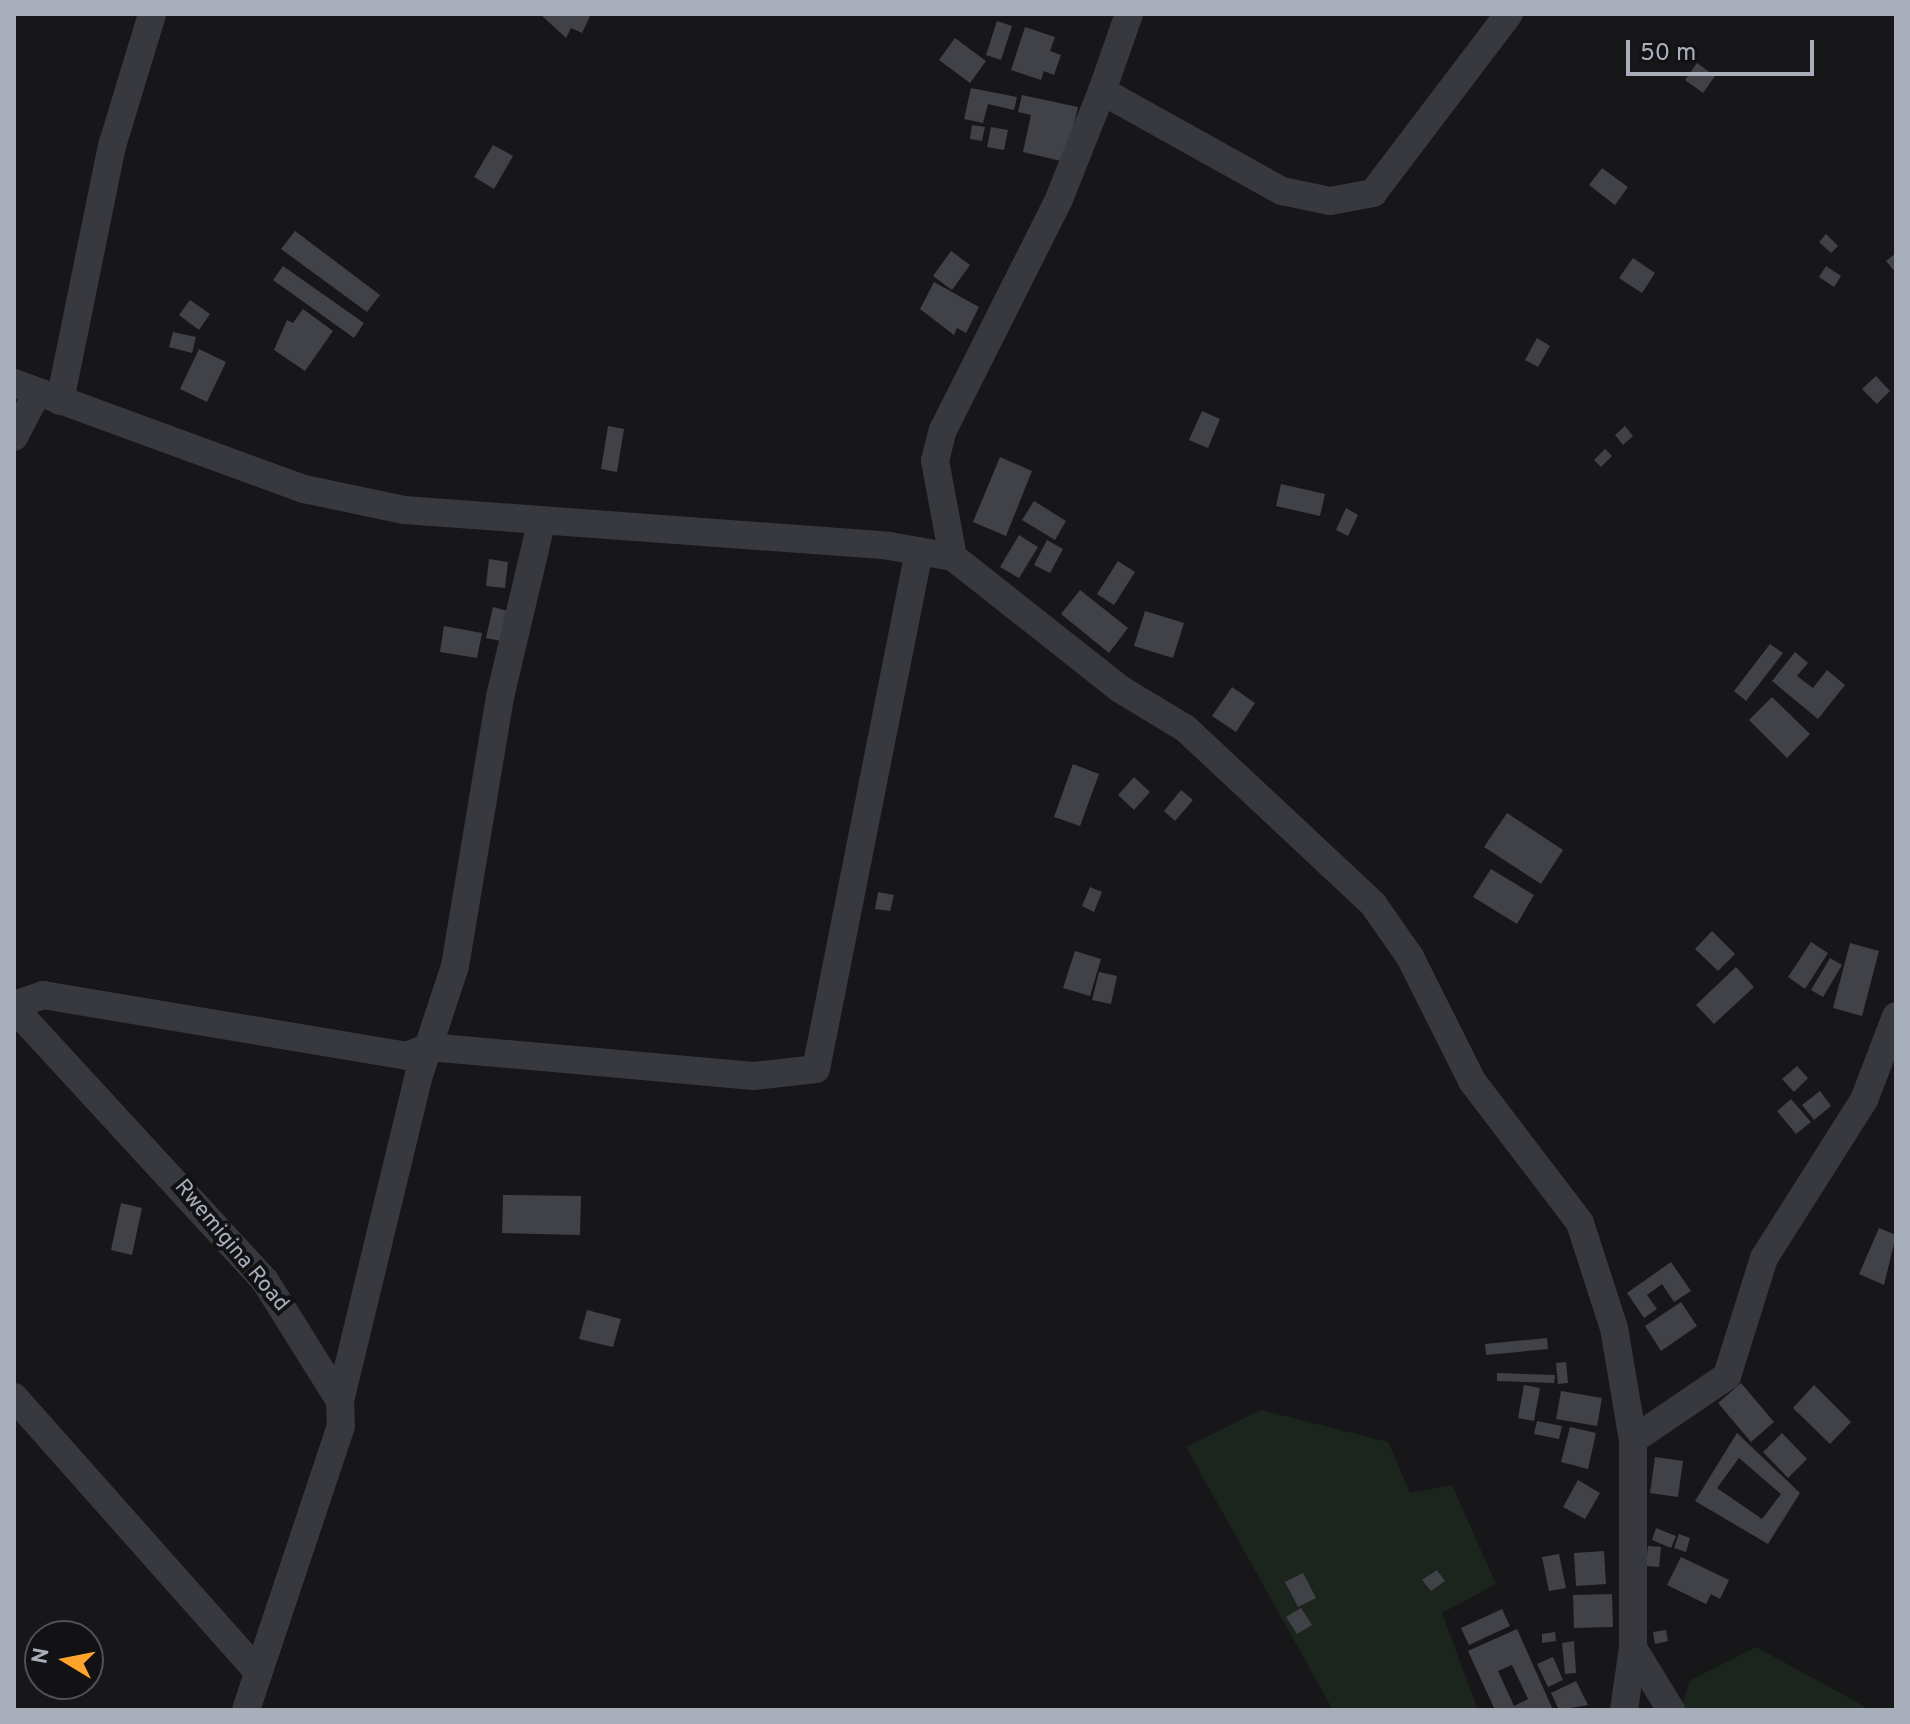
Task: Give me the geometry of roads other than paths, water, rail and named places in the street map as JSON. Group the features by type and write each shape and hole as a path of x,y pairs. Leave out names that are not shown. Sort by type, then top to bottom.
{"street":[{"path":"14,437 37,392 152,14"},
{"path":"953,557 935,461 943,430 1059,199 1129,14"},
{"path":"1102,91 1282,191 1345,199 1373,193 1509,14"},
{"path":"37,392 304,489 404,510 919,551 953,557 1120,689 1185,728 1373,904 1410,957 1472,1081 1580,1223 1614,1328 1633,1440 1633,1648 1624,1710"},
{"path":"246,1710 341,1426 340,1401 429,1047 455,966 500,697 541,523"},
{"path":"14,1006 43,995 406,1056 429,1047 754,1076 816,1069 919,551"},
{"name":"Rwemigina Road","path":"14,1006 265,1281 340,1401"},
{"path":"1633,1440 1727,1376 1764,1258 1864,1100 1896,1016"},
{"path":"14,1397 258,1672"},
{"path":"1633,1648 1671,1710"}]}
